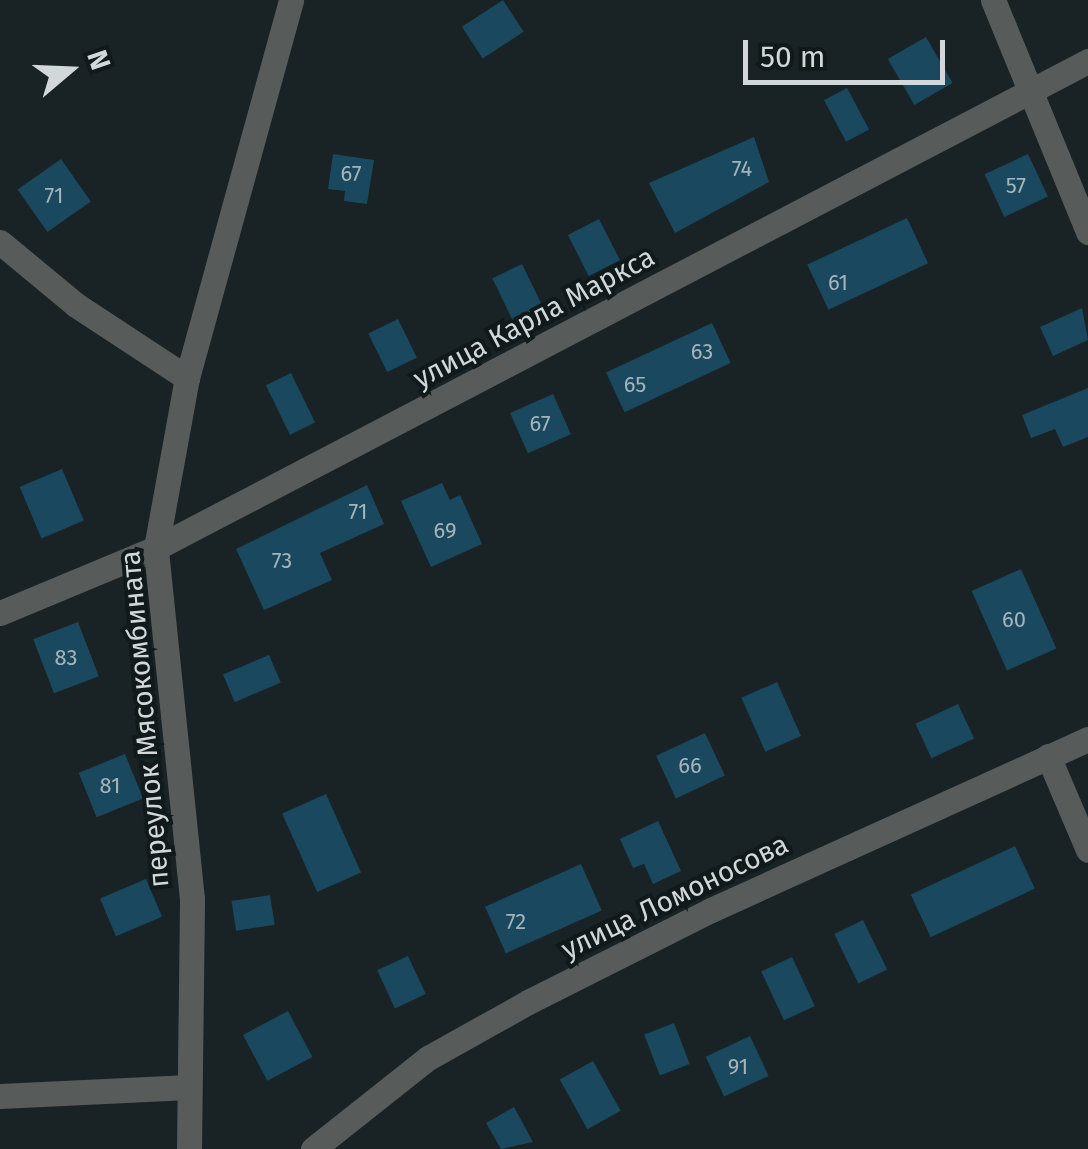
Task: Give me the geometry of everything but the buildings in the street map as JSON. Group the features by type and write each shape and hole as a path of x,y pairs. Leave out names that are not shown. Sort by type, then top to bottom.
{"street":[{"name":"переулок Мясокомбината","path":"189,1149 192,900 156,548 187,378 291,0"},
{"path":"993,0 1032,85 1088,232"},
{"name":"улица Карла Маркса","path":"0,614 156,548 578,331 1032,85 1088,61"},
{"path":"0,242 76,305 187,378"},
{"name":"улица Ломоносова","path":"312,1149 428,1058 528,1002 711,910 1088,739"},
{"path":"1048,756 1088,850"},
{"path":"0,1096 189,1088"}]}
